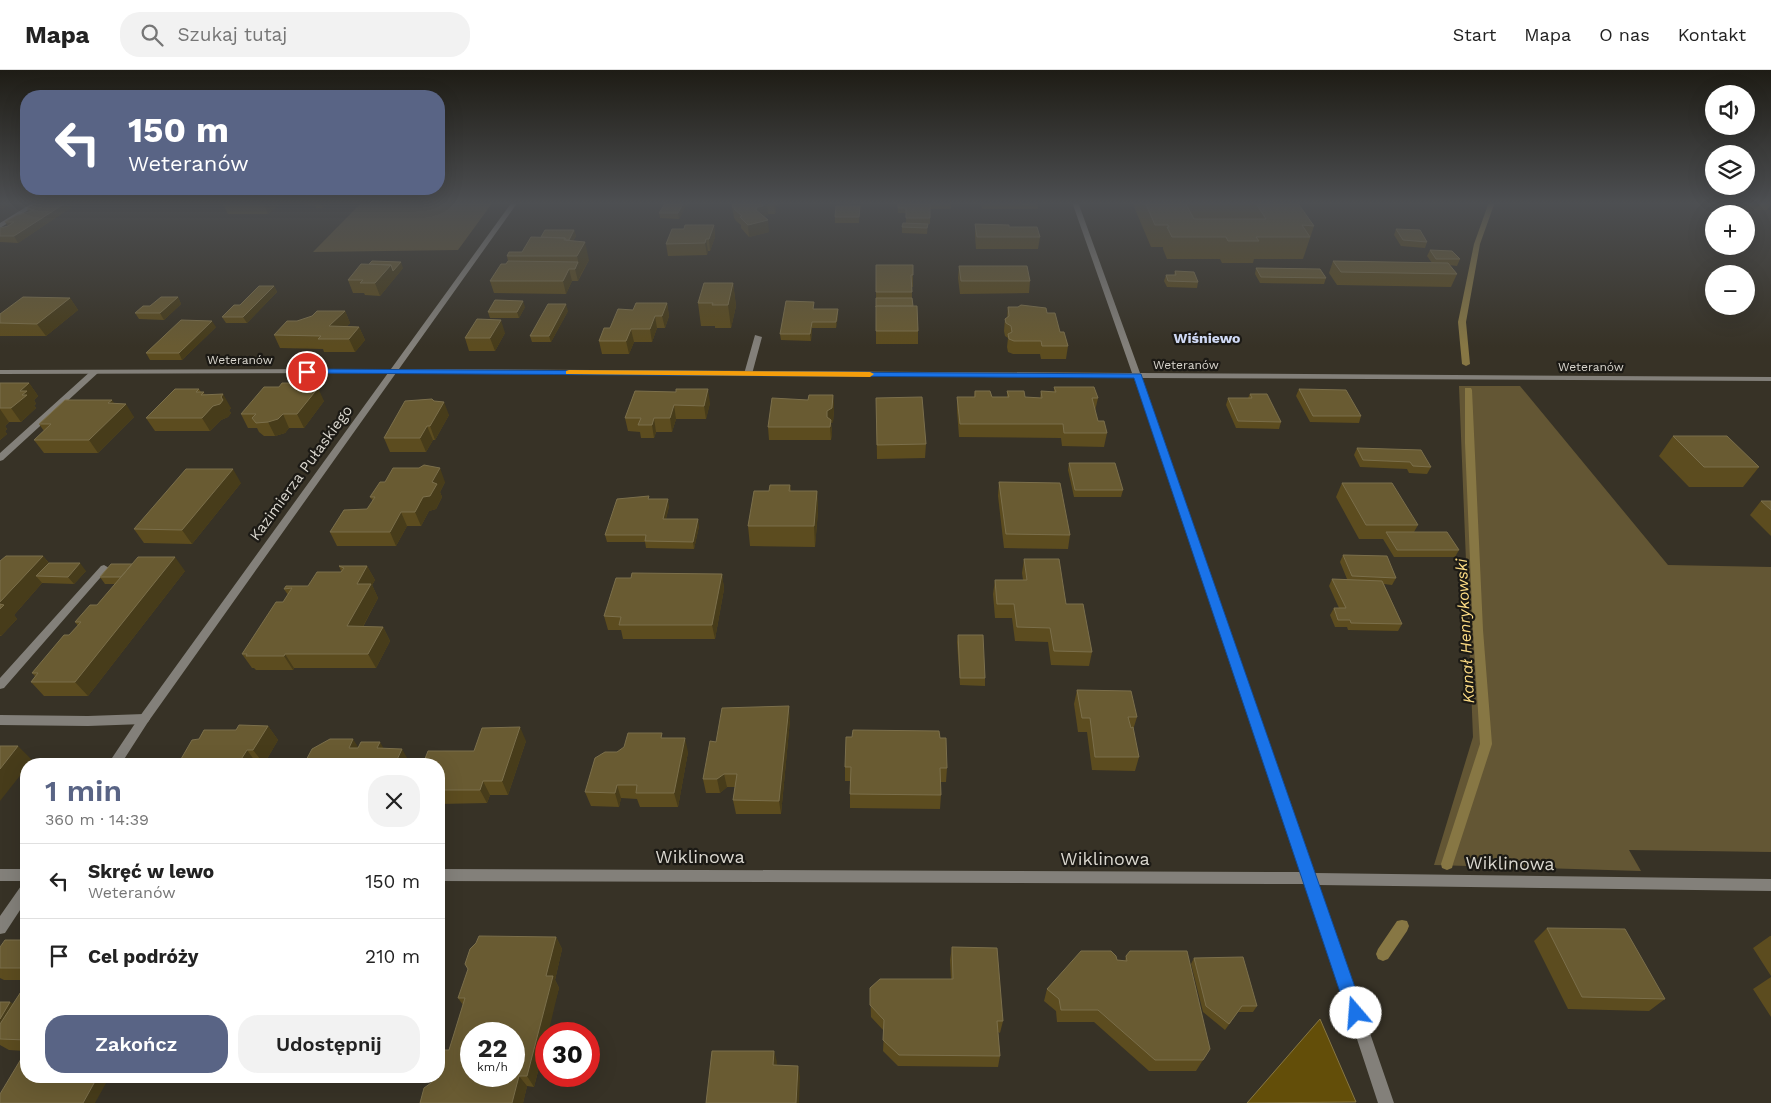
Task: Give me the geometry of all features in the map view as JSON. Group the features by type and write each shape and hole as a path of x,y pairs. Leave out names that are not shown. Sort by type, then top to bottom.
{"street":[{"name":"Kazimierza Pułaskiego","path":"118,758 144,719 481,250"},
{"path":"1092,250 1138,376 1312,879 1386,1103"},
{"path":"748,374 758,337"},
{"name":"Weteranów","path":"0,372 394,372 1771,379"},
{"path":"0,458 95,372"},
{"path":"0,685 104,568"},
{"path":"0,720 88,721 144,719"},
{"path":"0,875 20,876"},
{"name":"Wiklinowa","path":"445,875 1204,877 1771,885"},
{"path":"0,928 20,899"}],"shaded area":[{"path":"315,250 443,250 313,252"},
{"path":"1459,386 1520,386 1668,565 1771,567 1771,852 1629,850 1641,871 1434,865 1473,737"},
{"path":"1320,1019 1356,1102 1247,1103"}],"building":[{"path":"523,250 580,250 577,256 507,256 509,252 522,252"},
{"path":"1430,250 1452,251 1460,259 1436,259"},
{"path":"372,261 401,262 393,271 391,265 369,264"},
{"path":"508,261 578,262 575,269 569,269 563,281 490,281 501,264 506,264"},
{"path":"1333,261 1448,263 1457,274 1341,272"},
{"path":"361,264 391,265 375,283 360,283 363,280 348,280"},
{"path":"876,265 913,265 913,275 911,275 912,292 876,292"},
{"path":"959,266 1027,266 1030,281 961,281"},
{"path":"1256,268 1320,269 1326,278 1261,277"},
{"path":"1175,271 1194,272 1198,282 1168,281 1166,275 1176,275"},
{"path":"704,283 733,283 728,305 698,303"},
{"path":"259,286 274,286 243,317 222,317 234,305 240,305"},
{"path":"23,297 70,298 37,324 0,323 0,314"},
{"path":"161,297 178,297 160,313 135,313 143,306 150,306"},
{"path":"876,298 912,298 913,306 876,306"},
{"path":"495,300 523,301 517,312 488,312"},
{"path":"786,301 814,302 813,309 838,309 836,322 812,322 810,334 780,334"},
{"path":"636,303 667,303 662,316 655,316 650,329 631,329 626,341 599,341 604,328 610,328 618,309 633,310"},
{"path":"548,304 566,304 549,336 530,336"},
{"path":"1021,305 1046,308 1047,313 1055,313 1060,332 1064,332 1068,346 1042,346 1041,341 1014,341 1009,339 1008,334 1012,332 1011,326 1006,323 1005,319 1009,316 1008,307 1018,307"},
{"path":"876,306 917,306 918,331 876,331"},
{"path":"317,311 345,311 329,326 359,327 349,339 318,339 321,336 274,335 287,321 297,321 312,316"},
{"path":"477,319 501,320 490,338 465,338"},
{"path":"181,320 212,321 179,353 146,353"},
{"path":"0,383 29,383 20,391 27,391 22,395 27,395 11,408 0,408"},
{"path":"282,383 300,383 297,388 318,388 297,414 283,414 278,419 256,423 252,418 256,414 241,414 264,387 279,387"},
{"path":"1054,387 1094,387 1098,398 1092,398 1098,421 1104,421 1107,433 1064,433 1063,424 960,424 957,397 975,397 975,391 990,391 992,397 1009,397 1007,391 1024,391 1025,397 1042,398 1041,391 1056,392"},
{"path":"175,389 199,389 196,392 204,392 201,395 223,394 221,397 223,400 220,404 213,406 202,418 146,418"},
{"path":"676,389 708,389 704,406 674,405 670,418 654,418 652,425 638,425 641,418 625,418 635,391 676,392"},
{"path":"1299,389 1346,390 1361,416 1313,416"},
{"path":"1250,394 1267,394 1281,422 1238,421 1228,398 1252,398"},
{"path":"809,395 833,395 832,408 827,411 827,417 831,420 830,427 768,427 772,398 808,400"},
{"path":"922,397 926,444 877,445 876,398"},
{"path":"432,399 444,402 430,426 427,426 420,438 384,438 405,401"},
{"path":"65,400 112,400 108,403 126,404 89,440 34,440 51,424 39,424"},
{"path":"1673,436 1727,436 1759,467 1704,467"},
{"path":"1357,448 1421,450 1431,467 1413,466 1410,462 1363,460"},
{"path":"1069,463 1115,463 1123,490 1075,490"},
{"path":"424,465 440,468 432,482 437,484 430,496 423,497 415,512 401,512 390,532 330,532 344,510 367,509 375,497 370,497 380,482 385,482 393,468 419,468"},
{"path":"186,469 233,469 182,530 134,529"},
{"path":"999,482 1060,483 1070,535 1006,534"},
{"path":"1342,483 1392,483 1418,525 1366,525"},
{"path":"770,485 790,485 789,491 817,491 814,526 748,526 754,491 769,491"},
{"path":"649,496 648,499 668,499 663,519 698,519 693,542 645,541 646,535 605,535 617,499"},
{"path":"1761,501 1771,501 1771,510"},
{"path":"1386,532 1447,532 1459,550 1397,550"},
{"path":"1343,555 1387,556 1396,578 1352,576"},
{"path":"6,556 43,556 0,602 0,561"},
{"path":"138,557 175,557 75,682 31,682 38,673 32,673 64,635 69,635 81,622 75,622 90,605 97,605"},
{"path":"1024,559 1059,559 1066,604 1083,604 1092,652 1054,651 1050,628 1017,627 1014,604 997,604 995,580 1027,580"},
{"path":"49,563 80,563 68,577 36,576"},
{"path":"111,564 132,564 121,577 100,577"},
{"path":"339,566 367,566 357,584 371,584 347,626 383,627 368,654 246,656 247,654 242,654 276,602 283,602 292,588 284,589 286,586 308,586 317,572 341,572 344,568"},
{"path":"632,573 722,574 712,625 619,625 621,617 604,616 616,578 631,578"},
{"path":"1332,579 1382,581 1402,624 1351,623 1350,620 1338,620 1334,608 1346,608"},
{"path":"958,635 983,635 985,678 960,678"},
{"path":"1077,690 1131,691 1137,717 1128,717 1131,728 1133,727 1139,757 1095,757 1090,718 1082,718"},
{"path":"789,706 779,801 733,800 737,774 724,774 717,779 703,779 710,741 716,742 722,708"},
{"path":"239,725 268,726 253,750 247,750 242,758 182,758 192,740 199,739 204,730 236,730"},
{"path":"520,727 502,781 483,781 480,790 445,790 445,758 425,758 428,751 474,751 482,728"},
{"path":"853,730 939,731 940,738 946,738 947,768 940,768 941,795 850,794 851,767 845,767 846,737 852,737"},
{"path":"628,733 662,733 661,738 685,738 674,793 636,793 637,785 617,785 615,793 585,792 595,758 605,752 617,752 624,747"},
{"path":"330,739 353,739 349,748 358,748 361,742 380,742 377,748 402,749 398,758 307,758 312,749"},
{"path":"0,746 18,746 0,769"},
{"path":"1547,928 1625,929 1665,999 1582,997"},
{"path":"479,936 556,937 546,976 553,976 541,1022 535,1022 535,1045 527,1076 525,1076 525,1022 460,1022 460,1087 516,1087 512,1103 420,1103 424,1088 431,1083 445,1083 445,1050 449,1050 465,998 458,998 468,969 465,964 470,949 476,943"},
{"path":"5,940 20,940 20,968 0,968 0,947"},
{"path":"952,947 997,948 1003,1021 997,1021 1000,1056 899,1055 883,1040 884,1020 870,1005 870,988 880,979 953,979"},
{"path":"1081,951 1111,951 1117,960 1127,961 1126,956 1130,951 1187,951 1210,1049 1203,1060 1155,1060 1098,1010 1061,1010 1059,999 1047,989"},
{"path":"1243,957 1257,1006 1242,1006 1229,1024 1206,1006 1194,958"},
{"path":"20,993 20,1040 0,1039 0,1024"},
{"path":"0,1002 10,1002 0,1019"},
{"path":"712,1051 774,1051 773,1065 798,1066 796,1103 706,1103"},
{"path":"20,1061 20,1083 94,1083 83,1103 0,1103 0,1094"}],"waterway":[{"name":"Kanał Henrykowski","path":"1466,364 1462,322 1476,250"},
{"name":"Kanał Henrykowski","path":"1447,864 1486,744 1478,630 1468,390"},
{"name":"Kanał Henrykowski","path":"1383,954 1402,926"}],"slow traffic":[{"path":"569,373 870,374"}],"district":[{"name":"Wiśniewo","path":"1207,338"}],"route":[{"path":"307,372 1138,376 1312,879 1356,1013"}]}
